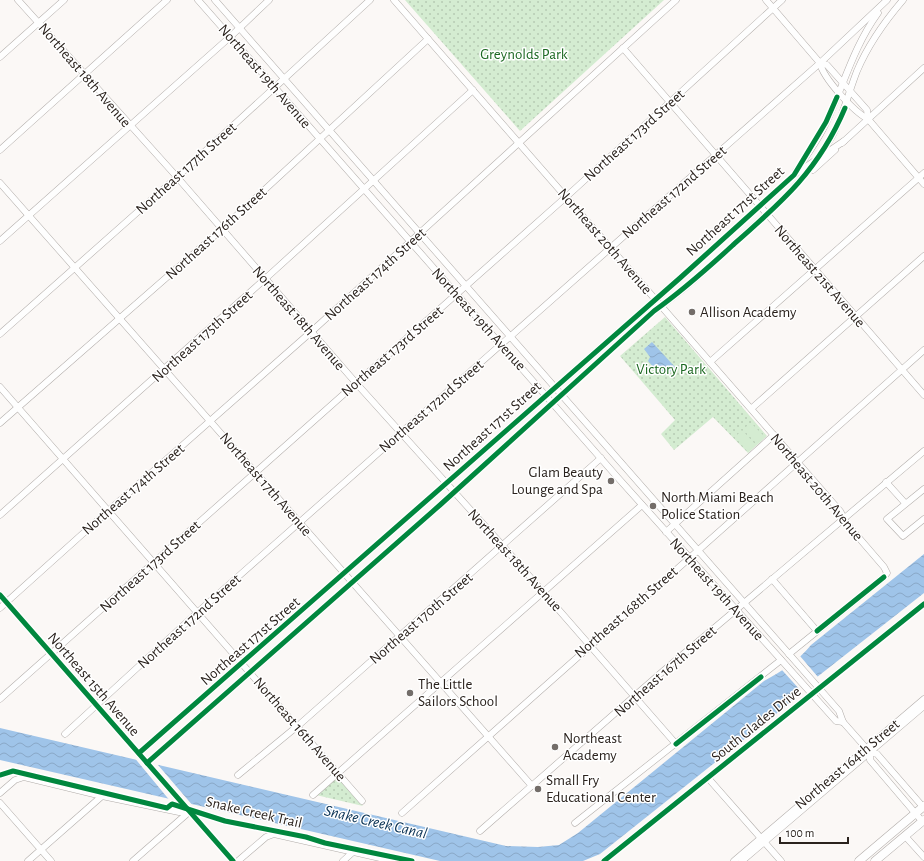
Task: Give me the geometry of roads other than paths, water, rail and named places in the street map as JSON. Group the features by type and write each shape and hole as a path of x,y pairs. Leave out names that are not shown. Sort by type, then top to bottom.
{"main road":[{"path":"859,861 924,807"},
{"path":"875,861 923,821"}],"street":[{"name":"Northeast 18th Avenue","path":"18,0 177,177 311,332 590,644 676,744"},
{"path":"0,57 64,0"},
{"path":"0,150 167,0"},
{"name":"Northeast 19th Avenue","path":"198,0 735,610 836,721 843,722"},
{"name":"Northeast 19th Avenue","path":"215,0 820,688 839,711 843,722 868,750 877,754 924,807"},
{"path":"0,241 230,37 269,0"},
{"name":"Northeast 177th Street","path":"0,334 177,177 370,0"},
{"name":"Northeast 20th Avenue","path":"394,0 710,362 752,408 840,511 843,518 884,567 887,573 884,578 817,631"},
{"name":"Northeast 174th Street","path":"0,608 108,511 211,422 676,0"},
{"path":"766,0 820,63 822,71 839,91 862,117 868,120 924,184"},
{"name":"Northeast 173rd Street","path":"0,699 566,197 782,0"},
{"name":"Northeast 171st Street","path":"805,176 835,131 848,101 857,71 873,41 903,0"},
{"name":"Northeast 171st Street","path":"794,175 826,122 858,45 886,1"},
{"name":"Northeast 172nd Street","path":"65,734 198,612 820,63 886,1"},
{"name":"Northeast 176th Street","path":"0,423 222,229 428,39"},
{"name":"Northeast 21st Avenue","path":"623,48 924,395"},
{"path":"820,63 827,65 866,110 868,120"},
{"name":"Northeast 171st Street","path":"147,761 161,751 352,583 562,394 767,215 805,176 924,68"},
{"path":"809,72 822,71"},
{"name":"Northeast 175th Street","path":"0,515 164,370 473,90"},
{"path":"826,122 835,131"},
{"name":"Northeast 171st Street","path":"139,754 243,664 794,175 844,141"},
{"path":"710,362 924,173"},
{"name":"Northeast 17th Avenue","path":"0,183 532,786"},
{"path":"752,408 924,256"},
{"name":"Northeast 168th Street","path":"402,813 590,644 924,350"},
{"name":"Northeast 16th Avenue","path":"0,387 62,460 198,612 362,801"},
{"path":"566,419 576,410"},
{"path":"512,425 519,433"},
{"path":"666,532 774,435"},
{"name":"Northeast 167th Street","path":"480,831 735,610 924,450"},
{"name":"Northeast 170th Street","path":"238,775 297,726 503,546 601,458"},
{"path":"471,461 479,469"},
{"path":"619,479 629,470"},
{"path":"886,482 906,503"},
{"path":"924,489 887,519 901,535 905,535 924,519"},
{"path":"312,796 642,505"},
{"path":"772,579 817,631 789,654"},
{"name":"Northeast 15th Avenue","path":"0,595 233,861"},
{"name":"South Glades Drive","path":"604,861 924,605"},
{"path":"575,823 781,660"},
{"name":"Northeast 164th Street","path":"899,724 924,699"},
{"name":"Northeast 164th Street","path":"734,861 762,840 899,724 924,706"},
{"path":"153,742 154,749 161,751"},
{"name":"Northeast 19th Avenue","path":"868,750 870,760 923,821"},
{"path":"0,794 15,780 24,777 102,796 179,812 187,810"},
{"path":"708,778 781,861"},
{"path":"28,861 102,796"},
{"path":"0,803 51,861"},
{"path":"133,861 187,810"},
{"path":"238,861 270,835 393,861"},
{"path":"905,836 924,857"},
{"name":"Northeast 164th Street","path":"742,861 762,840"},
{"path":"343,861 353,852"}],"water":[{"path":"652,342 675,367 666,375 659,368 656,370 648,361 650,357 644,349"},
{"name":"Snake Creek Canal","path":"924,554 924,593 798,692 791,702 600,854 583,861 440,861 0,760 0,728 506,846 538,847 559,845 578,833 764,681 795,661 811,645"}],"place":[{"name":"Allison Academy","path":"692,312"},
{"name":"Glam Beauty Lounge and Spa","path":"611,481"},
{"name":"North Miami Beach Police Station","path":"653,506"},
{"name":"The Little Sailors School","path":"410,693"},
{"name":"Northeast Academy","path":"555,747"},
{"name":"Small Fry Educational Center","path":"538,789"}],"park label":[{"name":"Greynolds Park","path":"524,54"},
{"name":"Victory Park","path":"671,369"}]}
